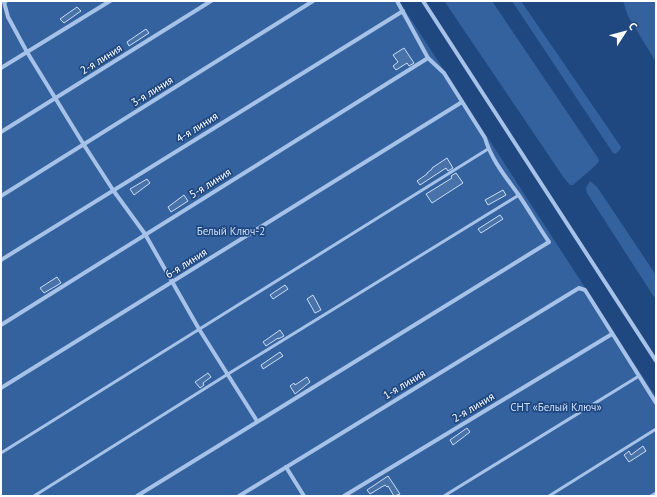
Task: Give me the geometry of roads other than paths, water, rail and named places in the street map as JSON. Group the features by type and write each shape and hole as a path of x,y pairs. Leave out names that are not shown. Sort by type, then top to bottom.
{"street":[{"path":"1,68 110,1"},
{"name":"2-я линия","path":"1,132 211,1"},
{"name":"3-я линия","path":"1,196 313,1"},
{"path":"137,496 549,242 519,195 499,168 488,149 485,138 444,73 428,58 397,1"},
{"path":"423,1 656,361"},
{"path":"4,2 8,17 28,52 113,190 145,234 174,282 199,329 257,422"},
{"name":"4-я линия","path":"1,260 403,11"},
{"name":"5-я линия","path":"1,325 428,58"},
{"name":"6-я линия","path":"1,388 462,102"},
{"name":"1-я линия","path":"239,496 579,288 585,290 612,334"},
{"path":"612,334 656,403"},
{"name":"2-я линия","path":"344,496 612,334"},
{"path":"286,467 304,496"}],"lane":[{"path":"1,453 488,149"},
{"path":"34,496 228,374 519,195"},
{"path":"444,496 639,376"},
{"path":"549,496 656,429"},
{"path":"651,496 656,493"}],"park label":[{"name":"Белый Ключ-2","path":"231,231"},
{"name":"СНТ «Белый Ключ»","path":"556,407"}]}
